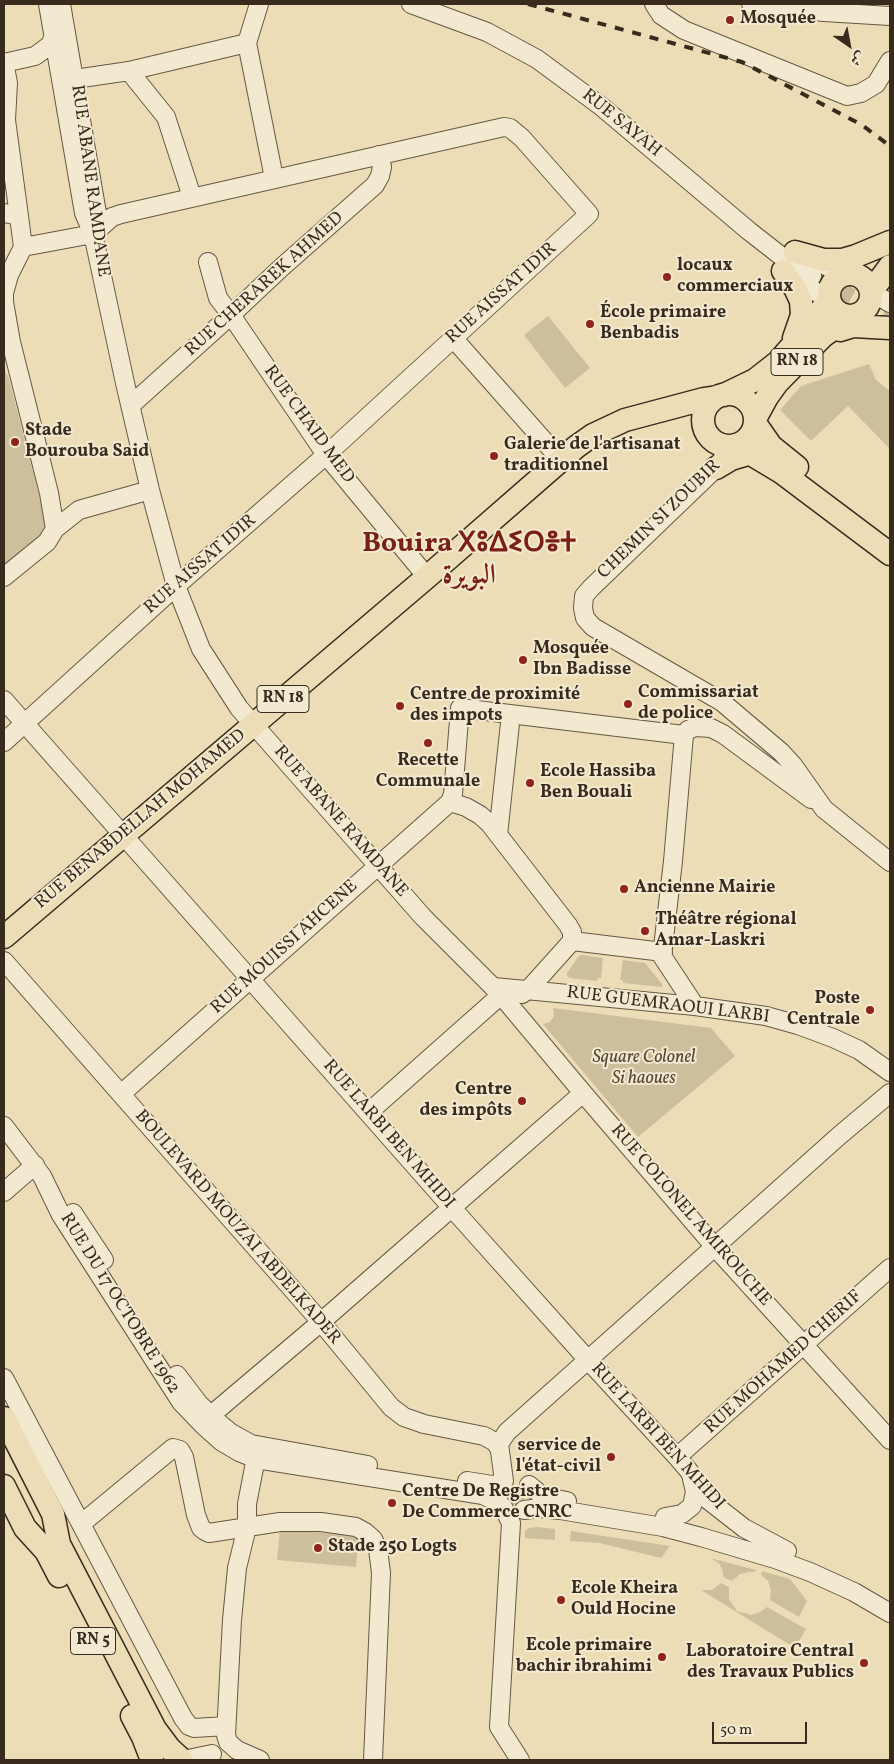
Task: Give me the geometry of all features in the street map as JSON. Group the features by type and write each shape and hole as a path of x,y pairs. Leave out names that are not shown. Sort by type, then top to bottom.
{"main road":[{"path":"795,252 824,260 842,260 890,243"},
{"path":"890,243 871,262 852,273 834,280 828,293 834,310 839,314 851,316 858,315 864,311 868,305 871,292 890,266"},
{"path":"783,271 799,294 802,309 799,328 793,345"},
{"path":"852,273 865,279 871,292"},
{"path":"793,345 829,300"},
{"name":"RN 18","path":"755,421 767,396 777,383 823,336 851,316"},
{"path":"823,336 853,326 890,327"},
{"name":"RN 18","path":"721,396 755,380 766,372 793,345"},
{"path":"890,537 771,446 755,421 754,412 745,400 732,394 721,396 710,402 704,417 707,432 711,439 726,446 740,448 781,472 890,554"},
{"name":"RUE BENABDELLAH MOHAMED","path":"4,937 427,577 561,460 593,435 626,420 721,396"},
{"name":"RUE BENABDELLAH MOHAMED","path":"626,420 658,418 685,420 707,432"},
{"path":"716,468 731,459 749,437 755,421"},
{"path":"4,1418 53,1514 44,1539"},
{"name":"RN 5","path":"4,1451 44,1539 143,1737 152,1760"},
{"path":"4,1486 44,1539"},
{"name":"RN 5","path":"44,1539 154,1729 177,1760"}],"street":[{"path":"48,4 84,213 101,222"},
{"name":"RUE ABANE RAMDANE","path":"61,4 101,222 125,382 150,490 176,586 201,649 239,708 423,917 498,991"},
{"path":"259,4 247,43 274,178"},
{"name":"RUE SAYAH","path":"411,4 487,32 537,59 602,107 781,256 812,276"},
{"path":"654,4 661,15 684,30 847,96 862,93 876,84 890,61"},
{"path":"751,4 803,6 824,12 890,16"},
{"path":"54,36 50,44 35,56 4,62 8,83 6,120 11,215 23,247 9,275 4,293 4,302 11,342 49,493 56,529"},
{"path":"75,79 129,71 247,43"},
{"path":"35,56 50,60 59,67"},
{"path":"129,71 166,117 192,197"},
{"name":"RUE AISSAT IDIR","path":"4,742 176,586 326,455 589,214 522,138 510,128 504,128 192,197 101,222 23,247"},
{"name":"RUE CHERAREK AHMED","path":"130,405 231,315 282,266 375,185 382,167 379,155"},
{"path":"670,164 708,185 755,224 795,252 834,270 852,273"},
{"path":"670,164 697,199 783,271 829,300"},
{"name":"RUE CHAID MED","path":"208,262 218,298 326,455 427,577"},
{"path":"871,292 890,303"},
{"path":"851,316 870,319 890,327"},
{"path":"453,338 561,460"},
{"name":"CHEMIN SI ZOUBIR","path":"716,468 584,596 583,608 585,618 594,627 722,702 793,765 824,809 890,862"},
{"path":"4,577 47,542 56,529 79,510 150,490"},
{"name":"RUE LARBI BEN MHIDI","path":"4,700 452,1208 677,1457 689,1471 704,1496 744,1528 787,1551"},
{"path":"519,1016 516,1002 522,993 529,990 572,941 572,932 489,824 480,815 466,807 450,802 453,794 460,708 683,737"},
{"path":"498,835 511,714"},
{"path":"695,1006 662,956 673,861 683,737 695,727 711,728 723,734 824,809"},
{"name":"RUE MOUISSI AHCENE","path":"121,1094 450,802"},
{"path":"572,941 663,952"},
{"name":"BOULEVARD MOUZAI ABDELKADER","path":"4,961 321,1322 391,1407 400,1414 424,1424 484,1436 495,1442 502,1447 514,1482 551,1498 665,1516 714,1528 787,1551"},
{"name":"RUE GUEMRAOUI LARBI","path":"498,991 529,990 734,1010 766,1016 833,1038 859,1050 890,1072"},
{"path":"369,1112 498,991"},
{"name":"RUE COLONEL AMIROUCHE","path":"498,991 714,1246 890,1440"},
{"path":"207,1421 583,1093"},
{"path":"479,1483 494,1477 498,1473 502,1447 588,1360 714,1246 890,1093"},
{"name":"RUE DU 17 OCTOBRE 1962","path":"4,1126 38,1170 65,1222 180,1402 207,1421 231,1433 257,1453"},
{"path":"4,1192 38,1170"},
{"name":"RUE MOHAMED CHERIF","path":"677,1457 890,1268"},
{"path":"4,1378 183,1718 189,1726 194,1728 227,1734 237,1750 260,1760"},
{"path":"81,1524 173,1448 180,1450 184,1456 196,1515 201,1528 209,1533 280,1522 322,1522 356,1527 365,1532 378,1549 381,1559 381,1604 373,1760"},
{"path":"257,1453 479,1483 514,1482 532,1494 528,1507 518,1515 499,1727 520,1760"},
{"path":"257,1453 483,1495 518,1515 540,1508 663,1527 775,1559 810,1572 854,1592 890,1613"},
{"path":"177,1760 209,1757 227,1734 237,1568 246,1527 257,1453"},
{"path":"665,1516 682,1514 692,1506 695,1492 692,1478"},
{"path":"501,1505 498,1491 514,1482"},
{"path":"787,1551 853,1579 890,1600"}],"green space":[{"path":"548,316 590,368 565,388 524,335"},
{"path":"869,364 876,380 890,391 890,449 848,406 811,441 780,410 801,386"},
{"name":"Stade Bourouba Said","path":"4,369 9,379 45,518 45,528 41,537 5,565"},
{"path":"582,955 603,958 601,978 598,978 597,981 567,976 567,973 578,957"},
{"path":"623,960 645,963 662,984 662,987 623,983 623,980 620,980"},
{"name":"Square Colonel Si haoues","path":"553,1008 711,1028 735,1056 638,1137 543,1024 550,1022 554,1016"},
{"path":"515,1485 522,1488 525,1495 522,1502 515,1505 508,1502 505,1495 508,1488"},
{"path":"529,1528 555,1529 555,1540 525,1538 525,1531"},
{"name":"Stade 250 Logts","path":"280,1529 359,1536 356,1567 277,1560"},
{"path":"571,1531 670,1546 661,1558 600,1543 570,1541"},
{"path":"710,1558 756,1570 755,1572 740,1574 732,1581 723,1577 723,1571 719,1563"},
{"path":"762,1571 790,1579 807,1601 799,1617 770,1600 771,1590 768,1581 761,1575"},
{"path":"721,1583 729,1587 729,1599 737,1611 751,1615 767,1607 806,1629 795,1648 701,1590 712,1590"}],"tunnel":[{"path":"812,276 856,300 890,315"}],"railway":[{"path":"528,4 742,62 862,125 890,146"}],"place":[{"name":"Mosquée","path":"730,20"},
{"name":"locaux commerciaux","path":"667,277"},
{"name":"École primaire Benbadis","path":"590,324"},
{"name":"Stade Bourouba Said","path":"15,442"},
{"name":"Galerie de l'artisanat traditionnel","path":"494,456"},
{"name":"Mosquée Ibn Badisse","path":"523,660"},
{"name":"Commissariat de police","path":"628,704"},
{"name":"Centre de proximité des impots","path":"400,706"},
{"name":"Recette Communale","path":"428,743"},
{"name":"Ecole Hassiba Ben Bouali","path":"530,783"},
{"name":"Ancienne Mairie","path":"624,889"},
{"name":"Théâtre régional Amar-Laskri","path":"645,931"},
{"name":"Poste Centrale","path":"870,1010"},
{"name":"Centre des impôts","path":"522,1101"},
{"name":"service de l'état-civil","path":"611,1457"},
{"name":"Centre De Registre De Commerce CNRC","path":"392,1503"},
{"name":"Stade 250 Logts","path":"318,1548"},
{"name":"Ecole Kheira Ould Hocine","path":"561,1600"},
{"name":"Ecole primaire bachir ibrahimi","path":"662,1657"},
{"name":"Laboratoire Central des Travaux Publics","path":"864,1663"}],"district":[{"name":"Bouira ⵝⵓⵠⵉⵔⴻⵜ البويرة","path":"469,562"}]}
